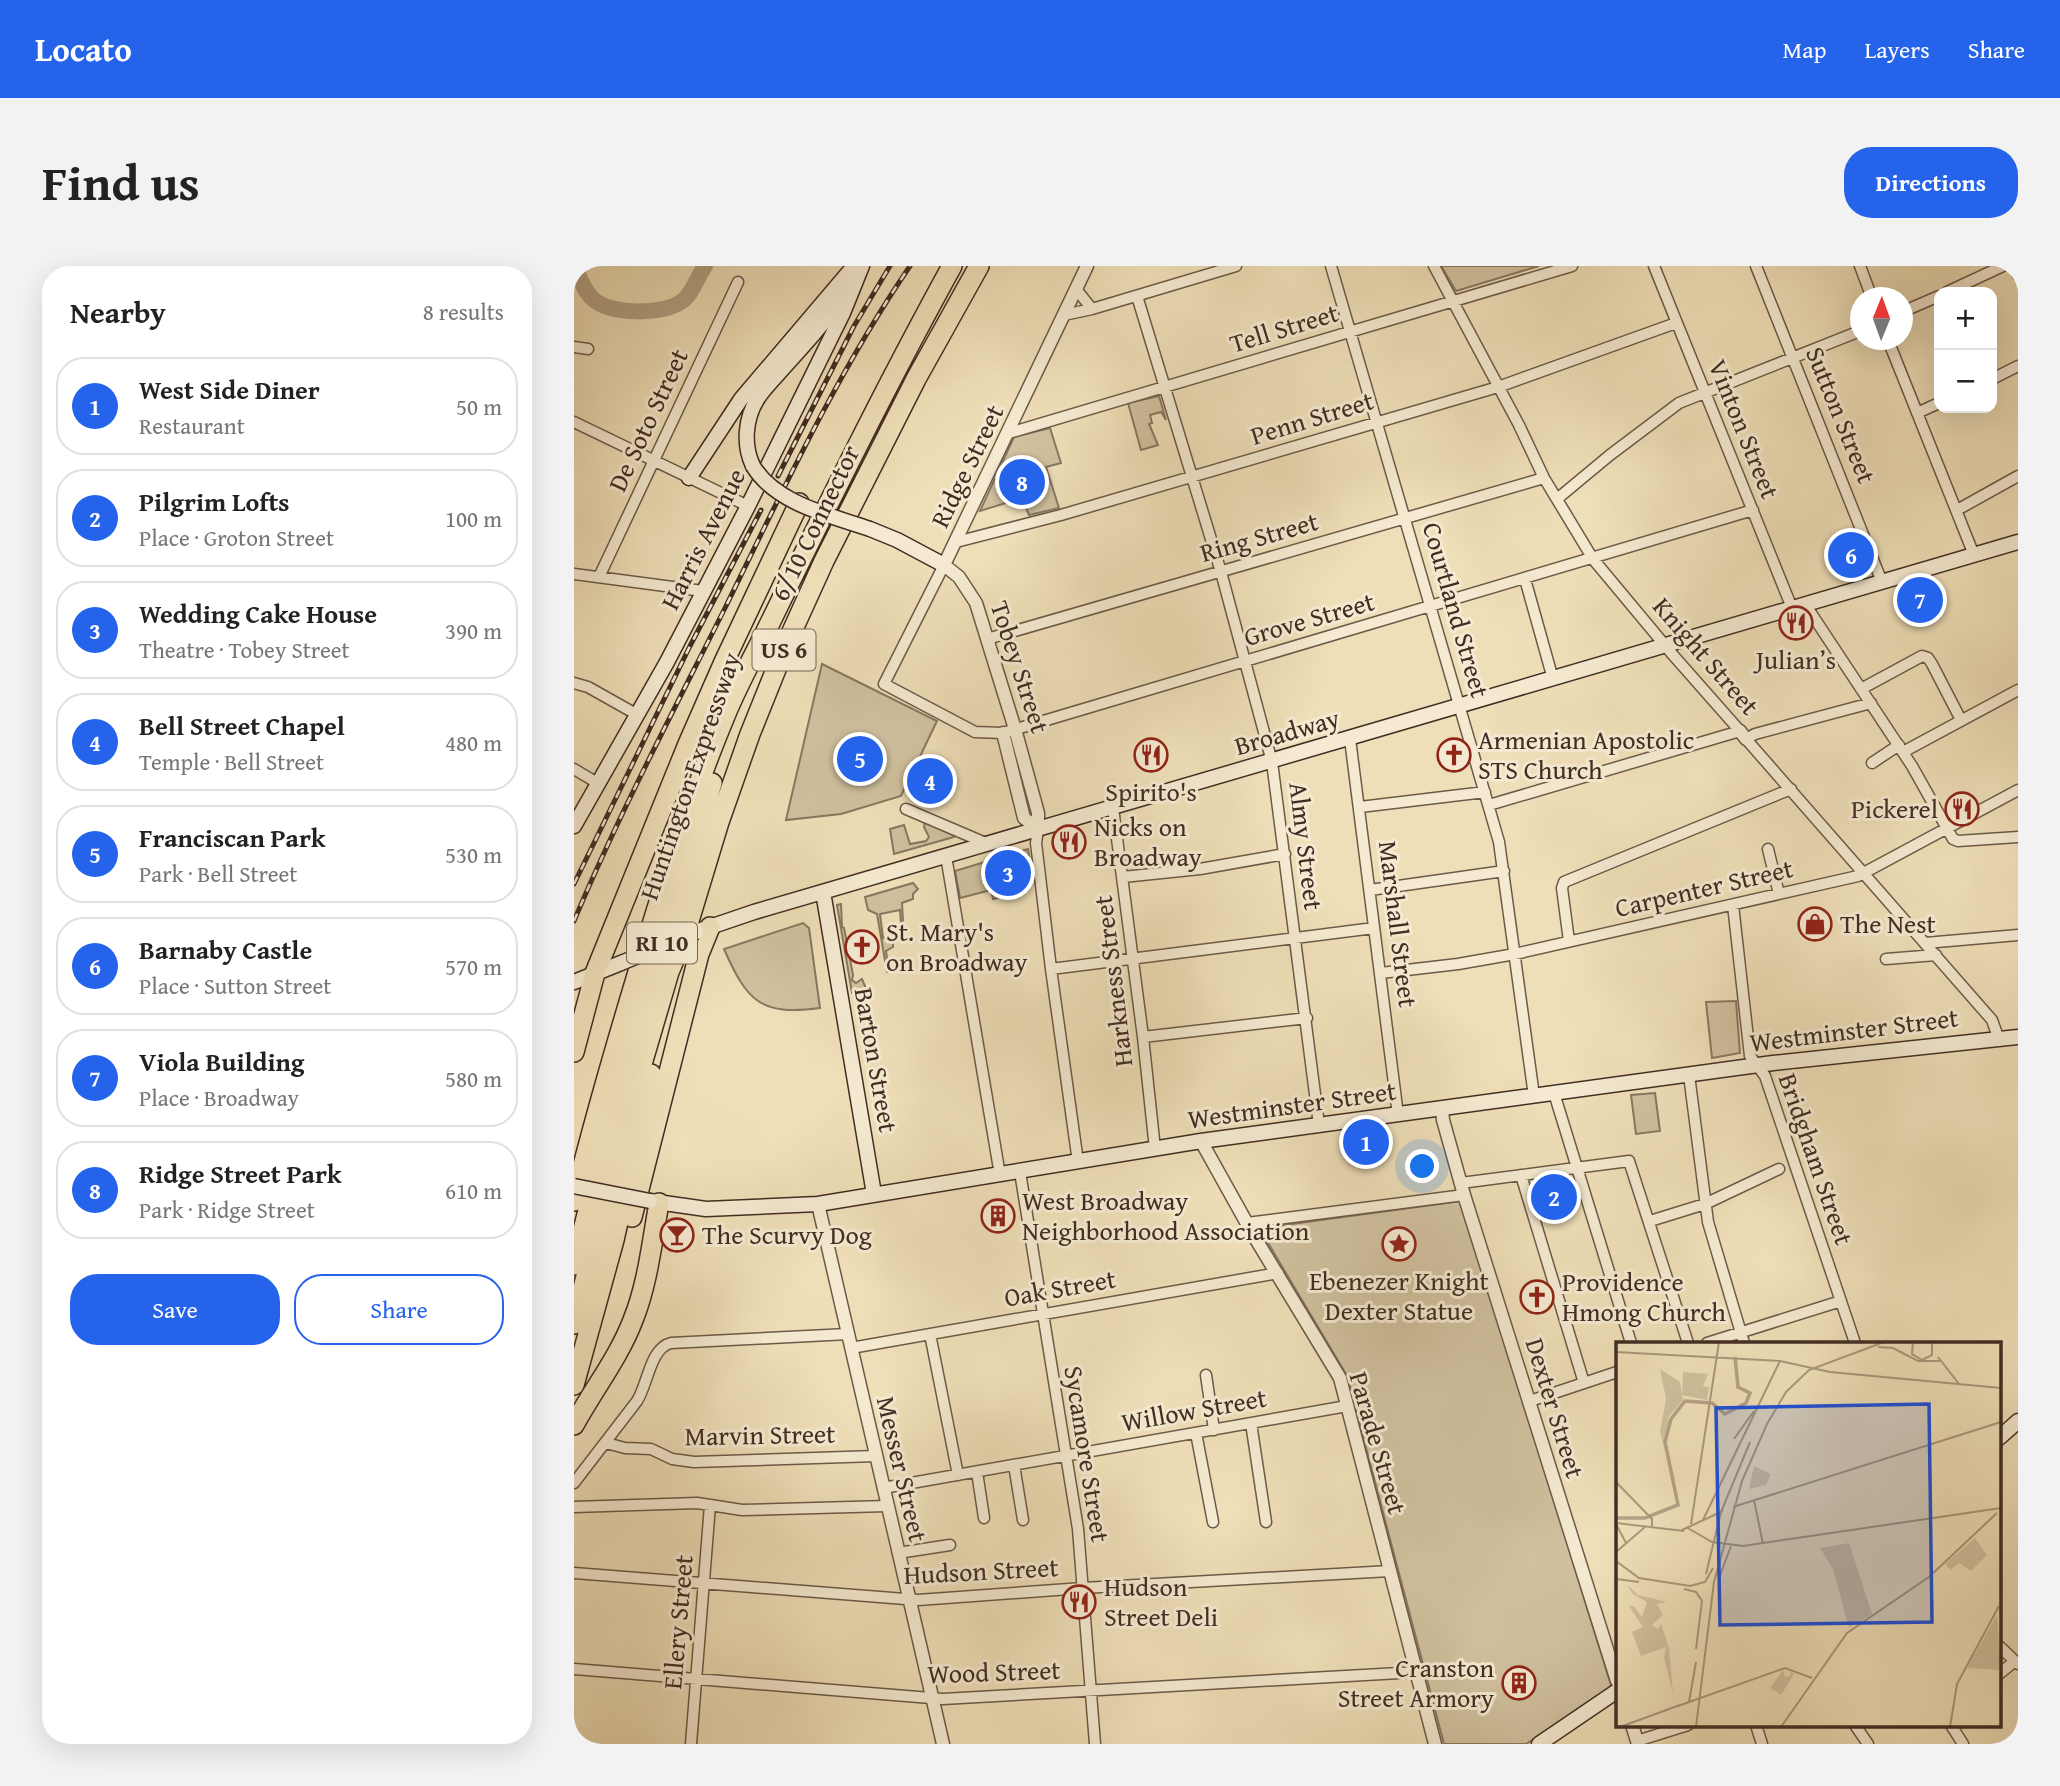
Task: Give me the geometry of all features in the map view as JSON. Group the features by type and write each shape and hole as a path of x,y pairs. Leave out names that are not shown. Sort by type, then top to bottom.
{"highway":[{"name":"6/10 Connector","path":"768,628 822,514 952,266"},
{"name":"6/10 Connector","path":"697,931 732,783 789,637 916,379 979,266"},
{"path":"574,1052 596,973 688,744 799,503"},
{"name":"US 6","path":"574,1202 599,1104 650,930 703,770 743,673 768,628"},
{"name":"Huntington Expressway","path":"574,1265 615,1105 692,844 768,628"},
{"path":"650,930 657,881 724,662"},
{"name":"US 6","path":"574,1385 618,1224 653,1064 678,974 697,931"},
{"name":"Huntington Expressway","path":"574,1324 638,1077 669,972 697,931"},
{"path":"574,1425 634,1320 641,1296 655,1202"}],"main road":[{"name":"Tobey Street","path":"855,266 843,295 827,318 757,399 748,423 746,439 752,466 767,486 799,503 897,540 944,565"},
{"name":"Harris Avenue","path":"689,478 741,399 855,266"},
{"name":"Harris Avenue","path":"574,826 667,662 748,506 843,313 862,266"},
{"name":"Broadway","path":"574,982 697,931 822,892 2018,542"},
{"name":"Barton Street","path":"822,892 874,1194"},
{"name":"Westminster Street","path":"574,1186 655,1202 715,1209 818,1204 1201,1141 1758,1066 2018,1037"},
{"path":"2000,1437 2018,1421"},
{"path":"1539,1744 1616,1692"}],"street":[{"name":"Ridge Street","path":"884,684 1009,433 1087,266"},
{"path":"1064,315 1236,266"},
{"name":"Courtland Street","path":"1331,266 1489,805 1504,871 1534,1096"},
{"name":"Knight Street","path":"1434,266 1544,478 1593,559 1665,646 1992,1020 1998,1038"},
{"name":"Tell Street","path":"1009,433 1572,266"},
{"name":"Vinton Street","path":"1654,266 1753,510 1799,606 1871,702 1946,829"},
{"name":"Sutton Street","path":"1756,266 1882,582"},
{"path":"1860,266 1868,287"},
{"path":"1958,287 2003,266"},
{"path":"2014,266 2018,275"},
{"name":"De Soto Street","path":"599,578 738,282"},
{"path":"1076,289 1092,309"},
{"name":"Almy Street","path":"1138,296 1221,572 1272,762 1319,1125"},
{"path":"1913,308 1934,298"},
{"name":"Penn Street","path":"956,542 1061,515 1498,387 1676,323"},
{"path":"1557,499 1671,408 1850,335"},
{"path":"574,347 588,349"},
{"path":"1892,350 1974,555"},
{"path":"1997,376 2018,366"},
{"path":"1917,413 1934,405"},
{"path":"574,422 748,506"},
{"path":"1957,510 2018,476"},
{"name":"Ring Street","path":"987,639 1544,478"},
{"name":"Grove Street","path":"884,684 975,732 1009,731 1753,510"},
{"name":"Tobey Street","path":"944,565 959,578 976,603 1009,731 1038,813 1036,843 1078,1162"},
{"path":"574,575 703,591"},
{"path":"1525,579 1553,679"},
{"path":"1861,689 1922,656 1928,658 1932,664 1962,720"},
{"path":"574,683 589,687 636,714"},
{"path":"1872,763 2018,690"},
{"path":"1489,805 1871,702"},
{"name":"Marshall Street","path":"1350,739 1398,1115"},
{"path":"574,769 599,784"},
{"path":"1569,941 1562,888 1564,882 1791,789"},
{"name":"Carpenter Street","path":"1381,973 1516,954 1864,874 2018,790"},
{"path":"1360,807 1485,792"},
{"name":"Harkness Street","path":"1113,808 1155,1149"},
{"path":"906,809 988,844"},
{"path":"1946,829 1953,839 1958,841 2018,837"},
{"path":"1768,849 1779,894"},
{"path":"1123,877 1200,869 1285,855"},
{"path":"946,856 1000,1175"},
{"path":"1370,890 1504,871"},
{"name":"Bridgham Street","path":"1733,905 1750,1056 1765,1076 1855,1342"},
{"path":"1051,969 1374,928"},
{"path":"1925,943 2018,935"},
{"path":"1886,959 1936,955"},
{"path":"1143,1037 1307,1018"},
{"path":"1689,1075 1710,1232 1742,1338"},
{"path":"1554,1093 1631,1342"},
{"name":"Dexter Street","path":"1442,1109 1463,1189 1616,1678"},
{"name":"Parade Street","path":"1201,1141 1340,1378 1435,1744"},
{"path":"1247,1223 1463,1189 1521,1175 1629,1161 1688,1342"},
{"path":"1650,1221 1705,1204 1779,1169"},
{"name":"Sycamore Street","path":"1020,1172 1078,1529 1095,1744"},
{"path":"1521,1175 1584,1383"},
{"name":"Messer Street","path":"818,1204 943,1744"},
{"name":"Oak Street","path":"851,1348 1278,1273"},
{"path":"1714,1342 1742,1338 1841,1300"},
{"path":"574,1483 641,1395 662,1346 671,1343 848,1334"},
{"path":"930,1334 958,1475"},
{"path":"1530,1401 1616,1372"},
{"path":"1206,1375 1214,1430"},
{"name":"Willow Street","path":"883,1488 1347,1406"},
{"path":"1251,1423 1266,1522"},
{"path":"1196,1433 1213,1522"},
{"name":"Marvin Street","path":"606,1443 625,1448 651,1449 672,1459 690,1462 876,1456"},
{"path":"1014,1465 1023,1520"},
{"path":"976,1472 984,1518"},
{"path":"574,1507 710,1505 737,1510 887,1506"},
{"name":"Ellery Street","path":"691,1744 710,1505"},
{"path":"898,1553 950,1545"},
{"name":"Hudson Street","path":"574,1573 909,1600 1390,1571"},
{"path":"2000,1647 2016,1663 2000,1673"},
{"name":"Wood Street","path":"574,1669 932,1698 1092,1692 1417,1672"},
{"path":"1632,1726 1637,1743 1685,1726"},
{"path":"1756,1726 1762,1744"},
{"path":"1856,1726 1868,1744"},
{"path":"1952,1726 1963,1744"}],"shaded area":[{"path":"1441,266 1539,266 1456,291"},
{"path":"1159,396 1166,420 1161,412 1150,415 1152,423 1149,424 1158,445 1141,450 1128,403"},
{"path":"1050,428 1061,463 1046,467 1059,508 1029,515 1022,498 980,511 1014,437"},
{"path":"822,664 937,721 901,796 841,814 786,820"},
{"path":"925,821 954,834 954,837 894,854 890,829 904,825 910,844 926,841 929,837 924,827"},
{"path":"1028,849 1032,876 1024,878 1019,862 1011,864 1010,861 990,868 998,898 993,899 991,890 960,898 955,871"},
{"path":"913,883 918,889 913,894 913,899 902,903 901,923 900,910 880,914 883,938 894,936 893,940 886,941 893,942 893,947 886,951 887,972 877,914 868,910 865,897"},
{"path":"841,904 842,927 852,980 856,983 862,979 867,991 852,993 837,905"},
{"path":"803,923 809,928 820,1008 800,1010 769,1007 749,993 724,949"},
{"path":"1736,1001 1740,1053 1712,1058 1706,1002"},
{"path":"1655,1093 1660,1131 1636,1134 1631,1095"},
{"path":"1461,1201 1611,1685 1609,1689 1526,1744 1444,1744 1347,1376 1261,1231 1263,1228"}],"waterway":[{"path":"575,266 584,288 593,299 611,308 636,311 662,309 681,302 692,290 705,266"}],"railway":[{"path":"778,476 854,326 890,266"},
{"path":"574,921 628,802 812,433 858,348 910,266"},
{"path":"574,884 690,646 761,510"}],"place":[{"name":"Ridge Street Park","path":"1022,482"},
{"name":"Barnaby Castle","path":"1851,555"},
{"name":"Viola Building","path":"1920,600"},
{"name":"Julian’s","path":"1796,623"},
{"name":"Spirito's","path":"1151,755"},
{"name":"Armenian Apostolic STS Church","path":"1454,755"},
{"name":"Franciscan Park","path":"860,759"},
{"name":"Bell Street Chapel","path":"930,781"},
{"name":"Pickerel","path":"1962,809"},
{"name":"Nicks on Broadway","path":"1069,842"},
{"name":"Wedding Cake House","path":"1008,873"},
{"name":"The Nest","path":"1815,924"},
{"name":"St. Mary's on Broadway","path":"862,947"},
{"name":"West Side Diner","path":"1366,1142"},
{"name":"Pilgrim Lofts","path":"1554,1197"},
{"name":"West Broadway Neighborhood Association","path":"998,1216"},
{"name":"The Scurvy Dog","path":"677,1235"},
{"name":"Ebenezer Knight Dexter Statue","path":"1399,1244"},
{"name":"Providence Hmong Church","path":"1537,1297"},
{"name":"Hudson Street Deli","path":"1079,1602"},
{"name":"Cranston Street Armory","path":"1519,1683"}]}
